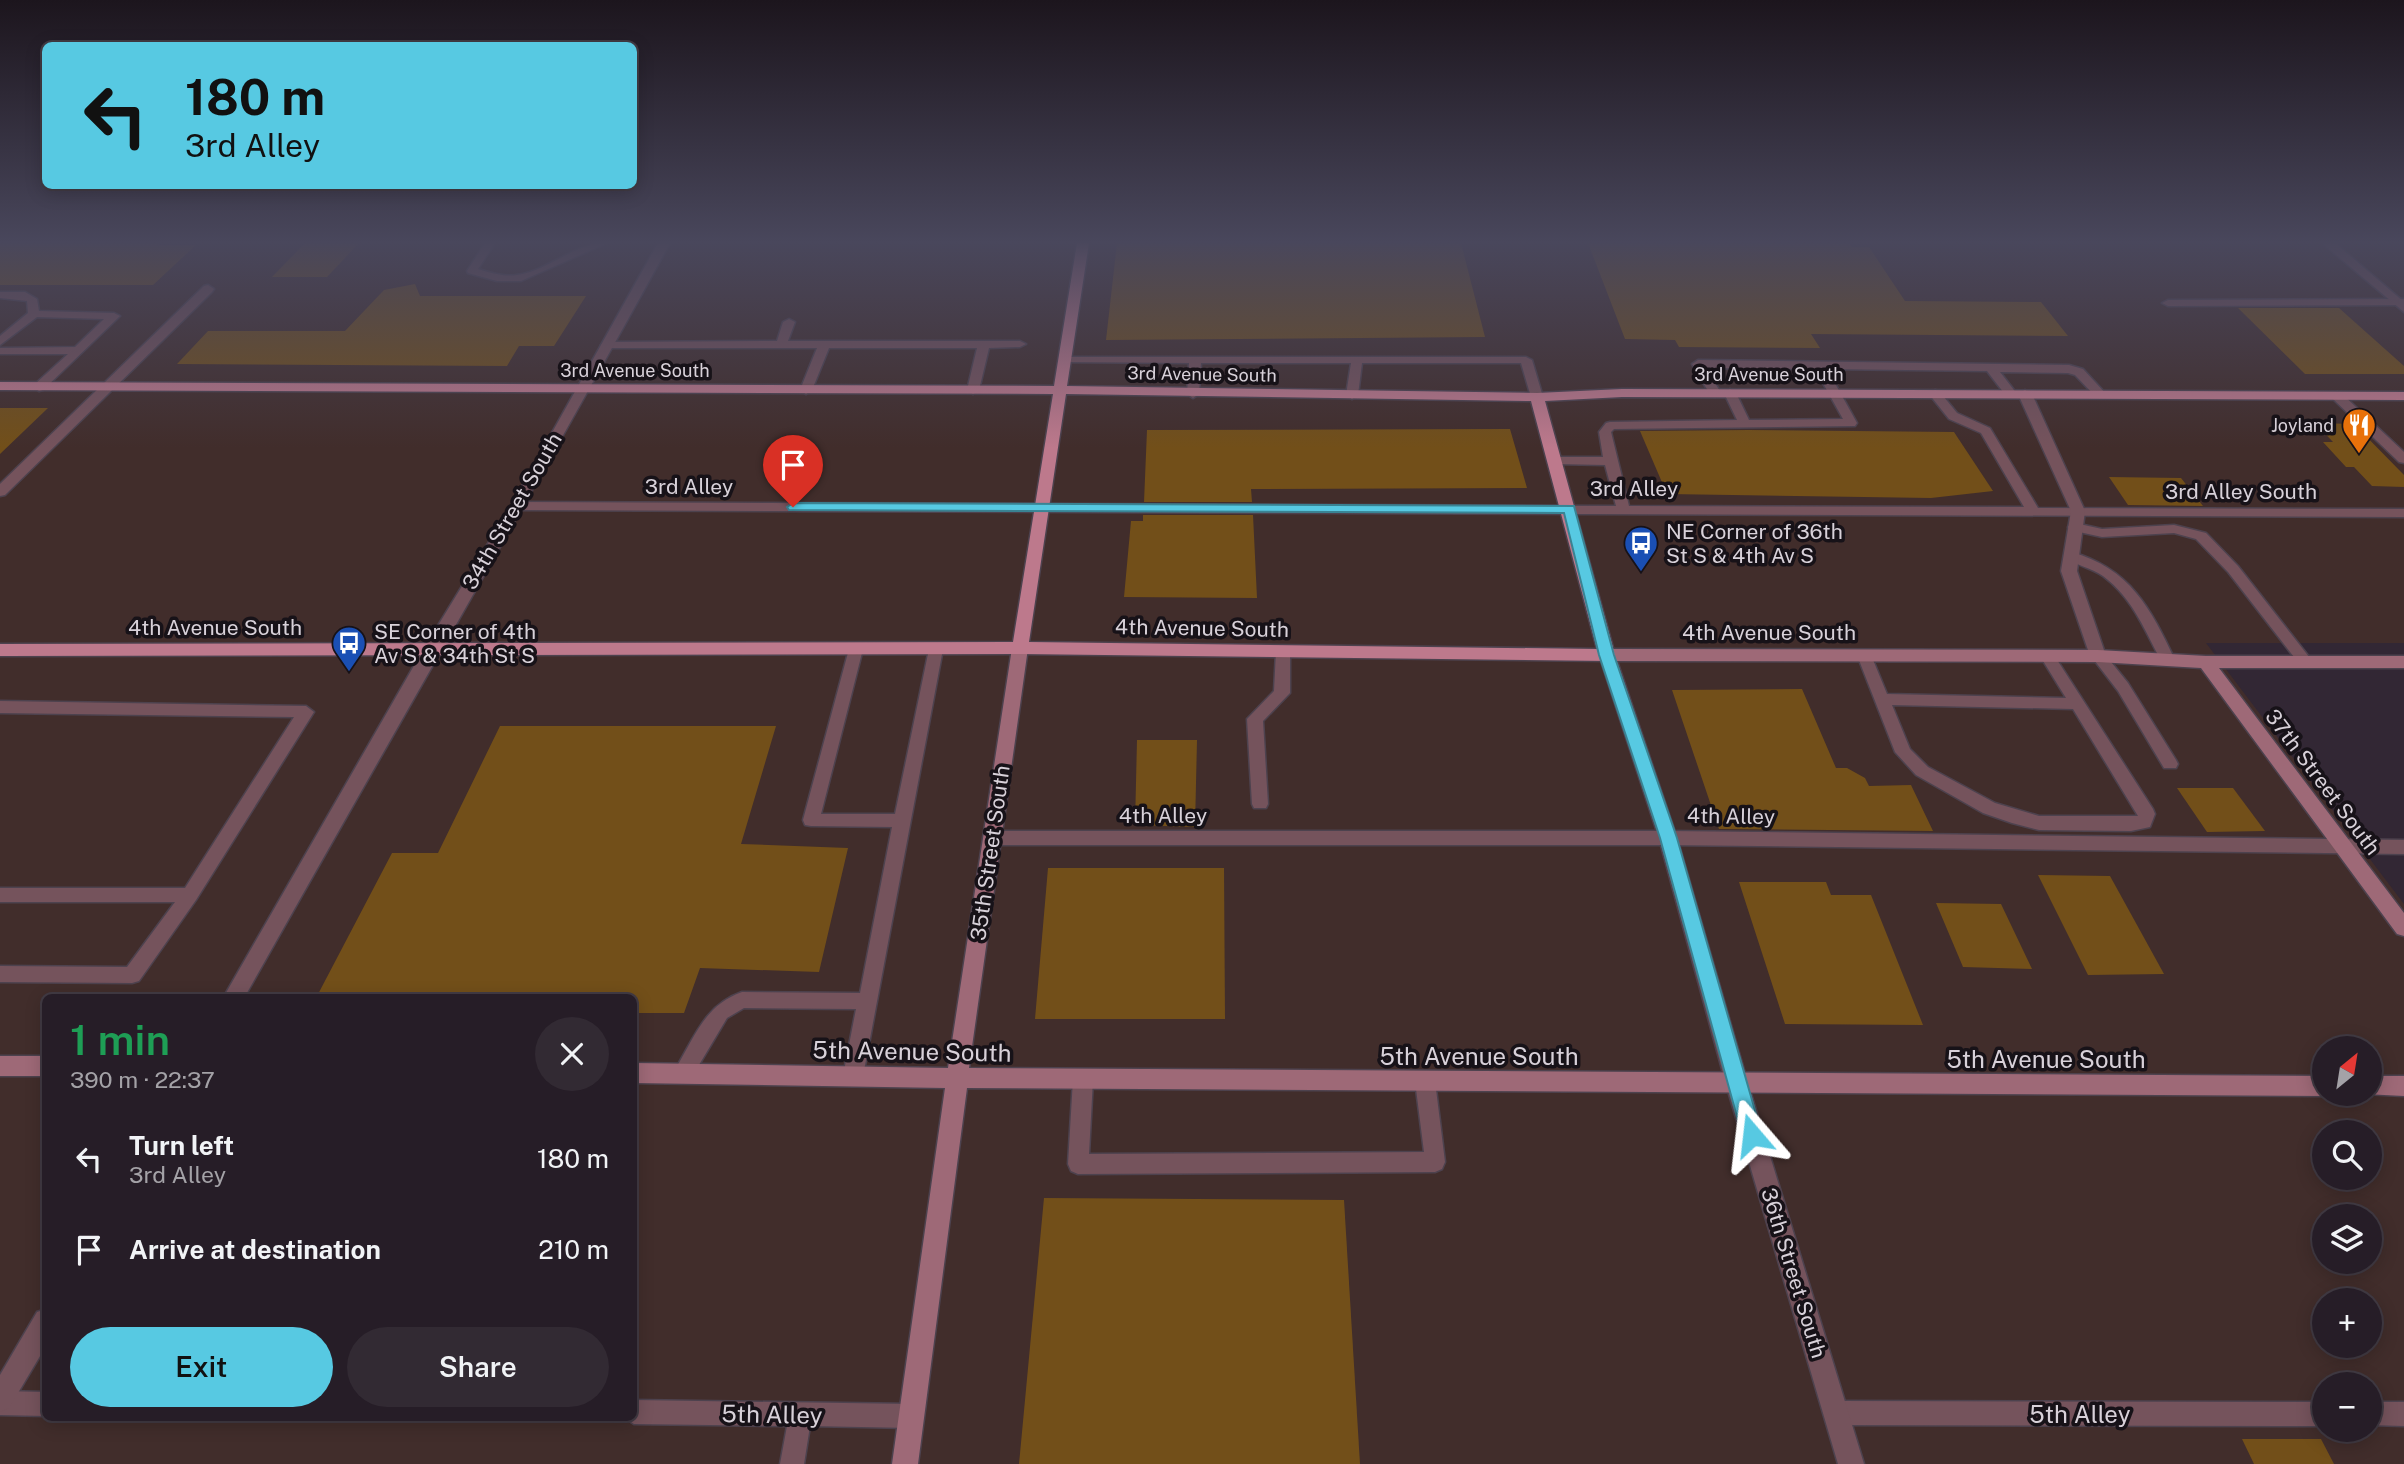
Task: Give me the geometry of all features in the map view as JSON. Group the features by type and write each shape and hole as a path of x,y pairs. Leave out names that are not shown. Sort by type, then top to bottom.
{"main road":[{"name":"35th Street South","path":"1020,648 1073,311"},
{"name":"3rd Avenue South","path":"0,386 1060,390 1537,397 1622,393 2404,396"},
{"name":"36th Street South","path":"1537,397 1570,509 1607,655"},
{"name":"4th Avenue South","path":"0,650 1020,648 1607,655"}],"street":[{"path":"0,492 185,311"},
{"name":"34th Street South","path":"235,994 431,650 518,506 626,311"},
{"path":"2018,394 2078,510 2069,571 2098,656"},
{"name":"35th Street South","path":"905,1464 957,1078 1020,648"},
{"name":"4th Avenue South","path":"1607,655 2098,656 2206,663 2404,662"},
{"name":"36th Street South","path":"1607,655 1668,838 1737,1084 1851,1464"},
{"name":"37th Street South","path":"2206,663 2404,928"},
{"path":"0,1066 42,1066"},
{"name":"5th Avenue South","path":"637,1073 1425,1082 2312,1086"},
{"path":"2382,1086 2404,1086"},
{"path":"0,1401 42,1328"}],"lane":[{"path":"0,342 34,314 114,316 39,387"},
{"path":"781,345 789,322"},
{"path":"973,390 984,344"},
{"path":"607,345 1020,344"},
{"path":"806,390 824,345"},
{"path":"0,351 78,350"},
{"path":"1065,360 1525,360 1537,397"},
{"path":"1352,396 1357,360"},
{"path":"1193,394 1195,361"},
{"path":"1715,393 1698,364 2068,369 2079,372 2101,395"},
{"path":"1623,509 1605,432 1610,426 1851,424 1819,365"},
{"path":"1989,366 2018,394"},
{"path":"1730,393 1745,424"},
{"path":"1935,394 1953,416 1986,431 2033,510"},
{"path":"2337,396 2404,459"},
{"path":"2384,439 2404,439"},
{"path":"1555,460 1610,461"},
{"name":"3rd Alley","path":"518,506 2078,510"},
{"name":"3rd Alley South","path":"2078,510 2404,513"},
{"path":"2075,527 2102,533 2174,529 2201,536 2233,569 2306,662"},
{"path":"2071,556 2095,562 2115,575 2140,608 2168,660"},
{"path":"856,649 811,820 902,821"},
{"path":"853,1076 936,649"},
{"path":"1259,804 1255,719 1282,693 1283,651"},
{"path":"1864,655 1903,752 1922,771 1989,808 2012,817 2039,823 2144,822 2147,814 2047,656"},
{"path":"2098,656 2123,687 2170,764"},
{"path":"1882,699 2078,704"},
{"path":"0,707 306,712 190,895 132,975 0,974"},
{"name":"4th Alley","path":"992,838 1668,838 2404,847"},
{"path":"0,895 190,895"},
{"path":"683,1074 720,1012 742,1000 867,1001"},
{"path":"1083,1079 1078,1164 1435,1162 1425,1082"},
{"path":"0,1401 42,1404"},
{"name":"5th Alley","path":"637,1412 911,1416"},
{"name":"5th Alley","path":"1837,1413 2312,1414"},
{"path":"792,1464 802,1414"},
{"path":"2382,1414 2404,1414"}],"shaded area":[{"path":"0,311 2404,311 2404,643 2206,643 2404,904 2404,1464 0,1464"}],"building":[{"path":"364,311 576,311 554,346 519,346 507,366 177,364 208,331 345,331"},
{"path":"1109,311 1478,311 1485,337 1106,340"},
{"path":"1614,311 2048,311 2068,336 1811,334 1820,348 1679,347 1675,340 1625,339"},
{"path":"2241,311 2343,311 2404,366 2404,374 2305,374"},
{"path":"0,408 48,408 0,454"},
{"name":"Joyland","path":"2315,423 2354,424 2404,475 2404,487 2372,486 2354,467 2346,467 2323,442 2333,442"},
{"path":"1510,429 1527,488 1251,489 1252,502 1144,502 1147,430"},
{"path":"1640,431 1954,432 1993,491 1931,498 1667,494"},
{"path":"2109,477 2181,478 2203,506 2128,505"},
{"path":"1143,515 1253,515 1257,598 1124,597 1131,521 1143,521"},
{"path":"1802,689 1836,768 1847,768 1865,778 1869,786 1911,785 1933,831 1719,829 1672,690"},
{"path":"500,726 776,726 741,844 848,848 819,972 700,968 684,1013 637,1013 637,994 318,994 392,853 438,853"},
{"path":"1137,740 1197,740 1195,827 1135,825"},
{"path":"2177,788 2233,788 2265,831 2207,832"},
{"path":"1048,868 1224,868 1225,1019 1035,1019"},
{"path":"2038,875 2110,876 2164,974 2088,975"},
{"path":"1739,882 1826,882 1831,895 1871,895 1923,1025 1785,1024"},
{"path":"1936,903 2001,904 2032,969 1963,967"},
{"path":"1044,1198 1344,1200 1360,1464 1019,1464"},
{"path":"2242,1439 2312,1439 2312,1442 2323,1442 2334,1464 2254,1464"}],"place":[{"name":"Joyland","path":"2359,455"},
{"name":"NE Corner of 36th St S & 4th Av S","path":"1641,573"},
{"name":"SE Corner of 4th Av S & 34th St S","path":"349,673"}],"route":[{"path":"793,507 1570,509 1607,655 1668,838 1752,1135"}]}
